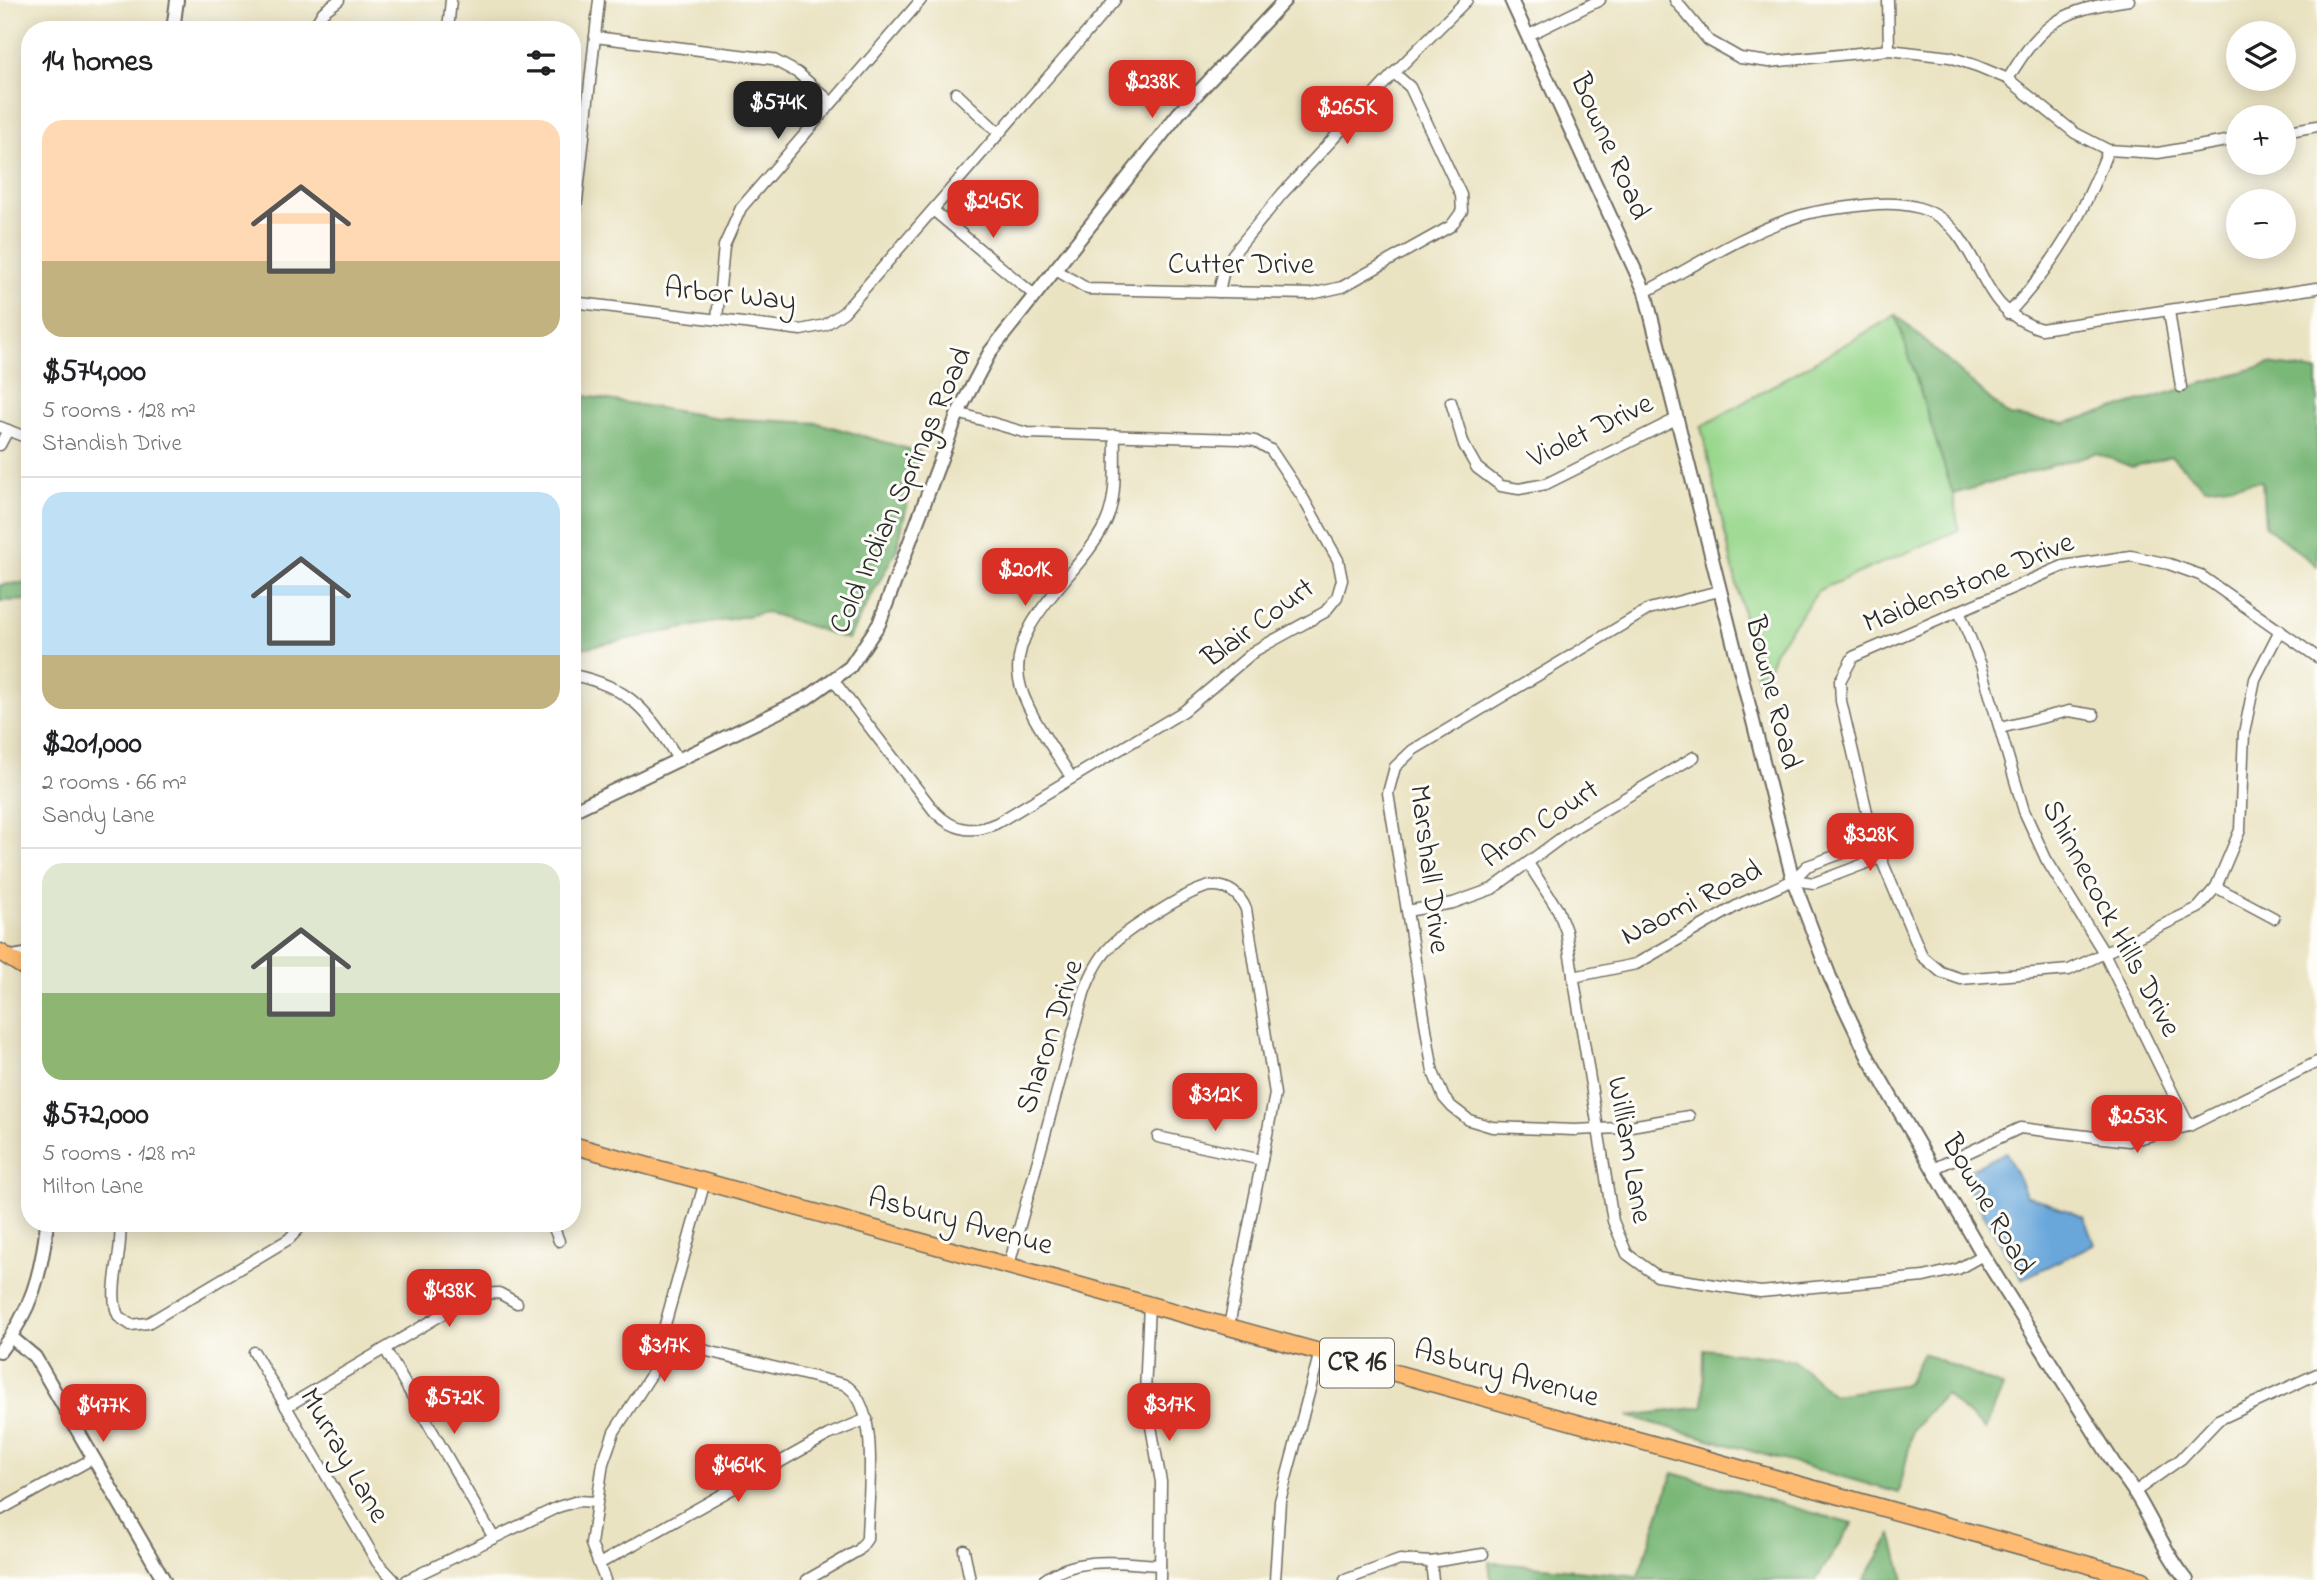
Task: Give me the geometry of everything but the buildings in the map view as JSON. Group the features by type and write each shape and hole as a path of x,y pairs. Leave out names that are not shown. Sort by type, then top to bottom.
{"main road":[{"path":"4,955 21,965"},
{"name":"Asbury Avenue","path":"581,1147 2143,1580"}],"street":[{"path":"174,21 177,0"},
{"path":"318,21 323,12 339,0"},
{"path":"449,21 451,0"},
{"path":"581,164 599,0"},
{"path":"717,319 722,257 735,219 831,102 921,0"},
{"name":"Arbor Way","path":"581,303 801,330 825,325 844,312 1115,0"},
{"name":"Cold Indian Springs Road","path":"581,807 780,712 834,681 854,662 879,624 958,413 990,352 1033,294 1179,113 1285,0"},
{"path":"1219,292 1224,269 1233,254 1302,171 1467,0"},
{"name":"Bowne Road","path":"1511,0 1645,292 1793,880 1830,977 1868,1059 1935,1168 1983,1255 2118,1470 2136,1491 2162,1546 2187,1580"},
{"path":"1529,35 1600,0"},
{"path":"1675,0 1708,40 1740,58 1769,62 1889,50 1950,57 2008,79 2075,133 2108,150 2158,153 2226,141"},
{"path":"1888,0 1889,50"},
{"path":"2008,79 2026,49 2042,31 2082,4 2129,0"},
{"path":"595,37 772,59 798,73 831,102"},
{"name":"Cutter Drive","path":"1054,269 1088,289 1311,294 1334,290 1458,220 1462,211 1461,195 1410,87 1394,73"},
{"path":"956,93 999,133"},
{"path":"2296,130 2317,127"},
{"path":"2008,314 2056,257 2075,227 2108,150"},
{"path":"1645,292 1793,218 1832,208 1896,202 1921,207 1950,226 1962,241 1996,303 2020,323 2050,330 2317,288"},
{"path":"933,211 1033,294"},
{"path":"2169,311 2181,387"},
{"name":"Violet Drive","path":"1451,402 1464,445 1477,468 1501,486 1518,489 1546,484 1678,418"},
{"name":"Blair Court","path":"834,681 935,813 956,827 986,828 1184,711 1256,650 1325,612 1341,587 1338,559 1287,473 1265,445 1239,439 1027,433 958,413"},
{"path":"0,445 4,428 21,435"},
{"path":"1071,777 1024,695 1018,662 1028,631 1105,524 1114,494 1115,435"},
{"name":"Maidenstone Drive","path":"2280,630 2255,679 2244,733 2240,830 2216,887 2198,908 2158,930 2069,970 1961,979 1941,972 1922,956 1874,842 1841,701 1840,681 1853,657 2063,566 2131,556 2169,564 2200,575 2280,630 2317,657"},
{"name":"Marshall Drive","path":"1689,1116 1598,1129 1492,1127 1469,1120 1452,1107 1437,1086 1433,1072 1388,793 1392,774 1402,758 1649,609 1719,591"},
{"name":"Shinnecock Hills Drive","path":"1959,611 1981,665 2029,823 2046,859 2104,953 2189,1126"},
{"path":"581,677 606,684 625,694 654,720 679,761"},
{"path":"2000,728 2069,711 2094,715"},
{"name":"Aron Court","path":"1407,911 1477,896 1504,882 1576,827 1694,757"},
{"path":"1793,880 1808,866 1874,842"},
{"path":"1793,880 1814,883 1880,858"},
{"name":"William Lane","path":"1528,863 1562,917 1616,1233 1635,1262 1657,1276 1746,1291 1781,1292 1947,1273 1983,1255"},
{"name":"Naomi Road","path":"1573,976 1636,964 1740,904 1793,880"},
{"path":"2216,887 2274,918"},
{"name":"Sharon Drive","path":"1009,1265 1084,993 1094,971 1111,946 1132,929 1204,888 1226,888 1238,896 1246,909 1275,1082 1274,1105 1229,1326"},
{"path":"1935,1168 2020,1128 2129,1141 2189,1126 2317,1062"},
{"path":"1158,1137 1262,1160"},
{"path":"605,1580 591,1544 596,1502 608,1444 620,1421 648,1383 705,1181"},
{"path":"0,1351 29,1305 37,1283 46,1232"},
{"path":"120,1232 121,1250 114,1304 125,1322 137,1326 148,1323 289,1239 296,1232"},
{"path":"556,1232 559,1241"},
{"path":"286,1407 477,1294 499,1293 517,1303"},
{"path":"1149,1304 1145,1394 1161,1482 1160,1580"},
{"path":"11,1337 35,1357 159,1578"},
{"path":"662,1340 843,1384 857,1394 867,1419 867,1539 859,1550 807,1580"},
{"path":"385,1349 495,1538"},
{"name":"Murray Lane","path":"254,1352 377,1562 394,1580"},
{"path":"1275,1580 1280,1501 1320,1352"},
{"path":"2136,1491 2181,1460 2218,1420 2317,1374"},
{"path":"599,1564 828,1435 867,1419"},
{"path":"0,1510 92,1459"},
{"path":"407,1580 565,1504 596,1502"},
{"path":"964,1550 970,1580"},
{"path":"1345,1580 1386,1563 1431,1562 1483,1554"},
{"path":"1044,1580 1062,1569 1089,1562 1160,1565"},
{"path":"1431,1562 1433,1580"}],"green space":[{"path":"1896,315 1953,494 1959,530 1819,590 1775,650 1761,692 1701,427"},
{"path":"1896,315 2009,416 2065,423 2269,364 2317,371 2317,566 2265,526 2262,481 2205,488 2171,456 2132,467 2096,453 1953,494"},
{"path":"581,395 719,418 818,423 919,452 897,549 848,639 766,612 581,648"},
{"path":"21,583 21,600 0,601 0,585"},
{"path":"1704,1349 1794,1360 1833,1395 1907,1384 1923,1353 2003,1387 1985,1430 1945,1394 1913,1429 1899,1493 1628,1416 1703,1407"},
{"path":"1673,1473 1852,1524 1816,1580 1491,1580 1489,1562 1638,1576"},
{"path":"1892,1534 1904,1580 1864,1580"}],"water":[{"path":"2006,1152 2026,1195 2084,1217 2094,1244 2022,1279 1960,1175"}]}
